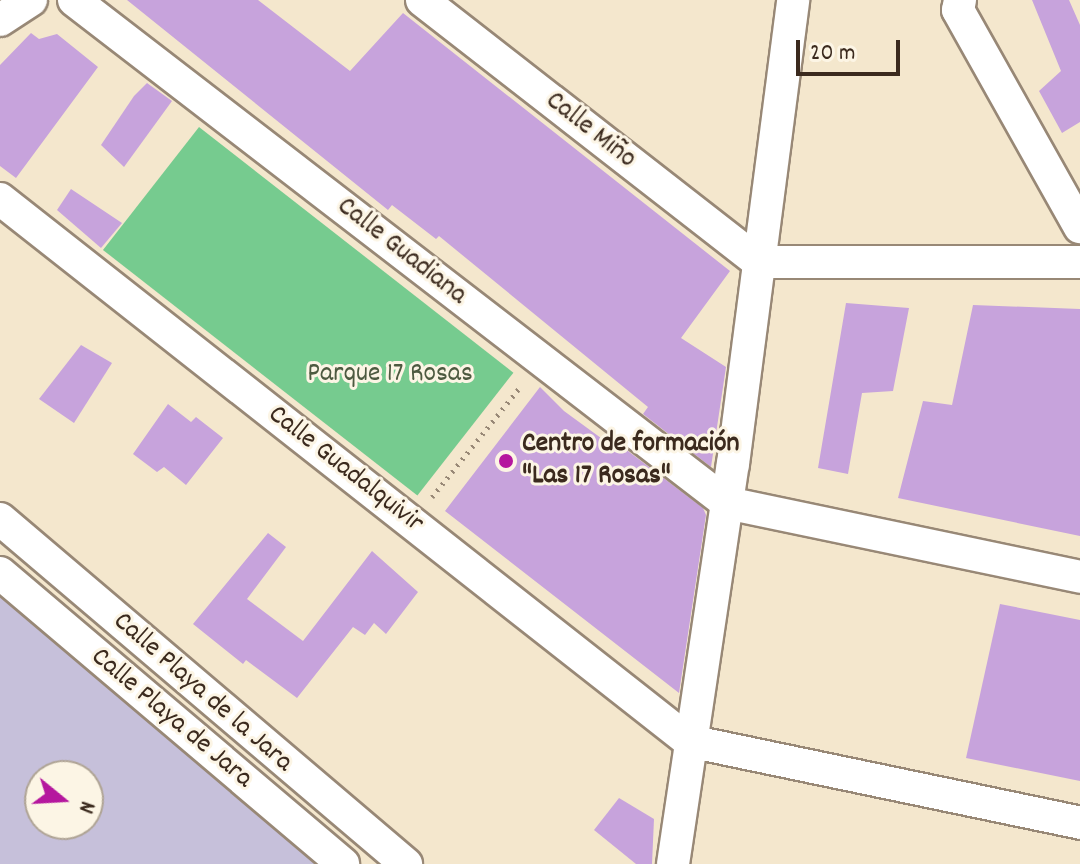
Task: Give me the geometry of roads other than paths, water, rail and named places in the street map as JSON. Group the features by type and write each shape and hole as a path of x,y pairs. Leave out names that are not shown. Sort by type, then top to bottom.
{"street":[{"path":"0,20 31,0"},
{"name":"Calle Guadiana","path":"74,0 727,503"},
{"name":"Calle Miño","path":"422,0 759,262"},
{"path":"673,864 727,503 793,0"},
{"path":"960,0 958,10 1080,227"},
{"name":"Calle Guadalquivir","path":"0,199 689,741"},
{"path":"759,262 1080,262"},
{"path":"727,503 1080,577"},
{"name":"Calle Playa de la Jara","path":"0,519 406,864"},
{"name":"Calle Playa de Jara","path":"0,573 343,864"},
{"path":"689,741 1080,823"}],"place":[{"name":"Centro de formación \"Las 17 Rosas\"","path":"506,461"}],"park label":[{"name":"Parque 17 Rosas","path":"390,375"}]}
